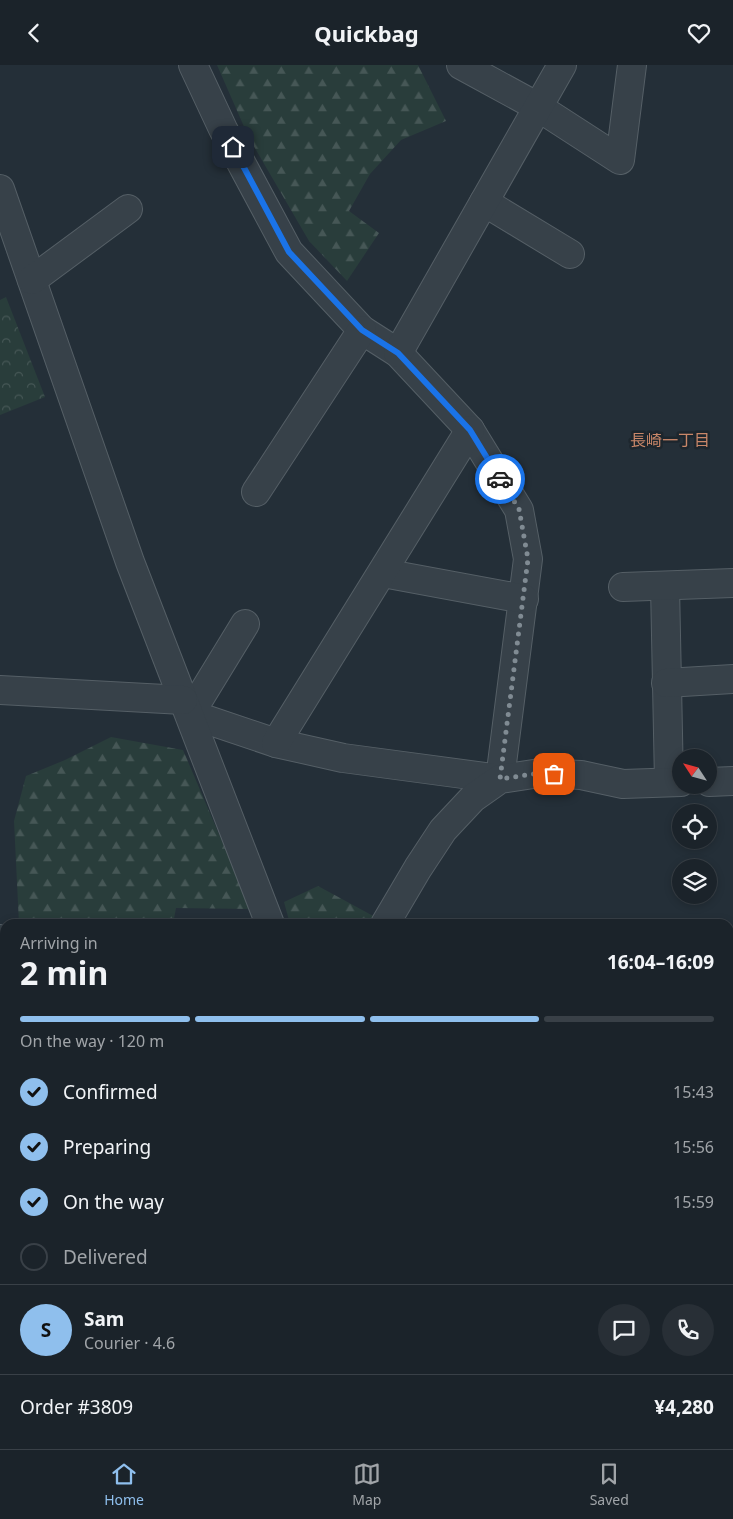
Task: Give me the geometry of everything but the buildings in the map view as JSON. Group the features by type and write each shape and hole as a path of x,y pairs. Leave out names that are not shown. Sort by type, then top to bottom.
{"street":[{"path":"193,65 224,129 289,252 362,330 398,353 470,430 519,509 528,559 500,779 473,798 442,830 388,919"},
{"path":"461,65 538,107 620,161 632,65"},
{"path":"398,353 562,65"},
{"path":"0,189 130,561 268,919"},
{"path":"484,202 570,254"},
{"path":"32,280 128,209"},
{"path":"256,492 362,330"},
{"path":"276,743 470,430"},
{"path":"382,573 524,599"},
{"path":"624,587 733,583"},
{"path":"665,586 666,683 672,749"},
{"path":"187,707 244,624"},
{"path":"666,683 733,679"},
{"path":"0,690 187,707 276,743 343,758 500,779 540,773 581,775 623,784 672,782"},
{"path":"718,781 733,781"}],"green space":[{"path":"217,65 418,65 446,121 401,140 370,174 349,211 379,233 347,281 309,241 249,138"},
{"path":"6,297 45,397 0,415 0,300"},
{"path":"111,737 183,750 251,909 176,908 174,919 19,919 14,821 26,776 65,760"},
{"path":"318,886 379,919 289,919 284,902"}],"way so far":[{"path":"500,479 519,509 528,559 500,779 540,773 554,774"}],"district":[{"name":"長崎一丁目","path":"670,440"}],"route":[{"path":"233,147 289,252 362,330 398,353 470,430 500,479"}]}
